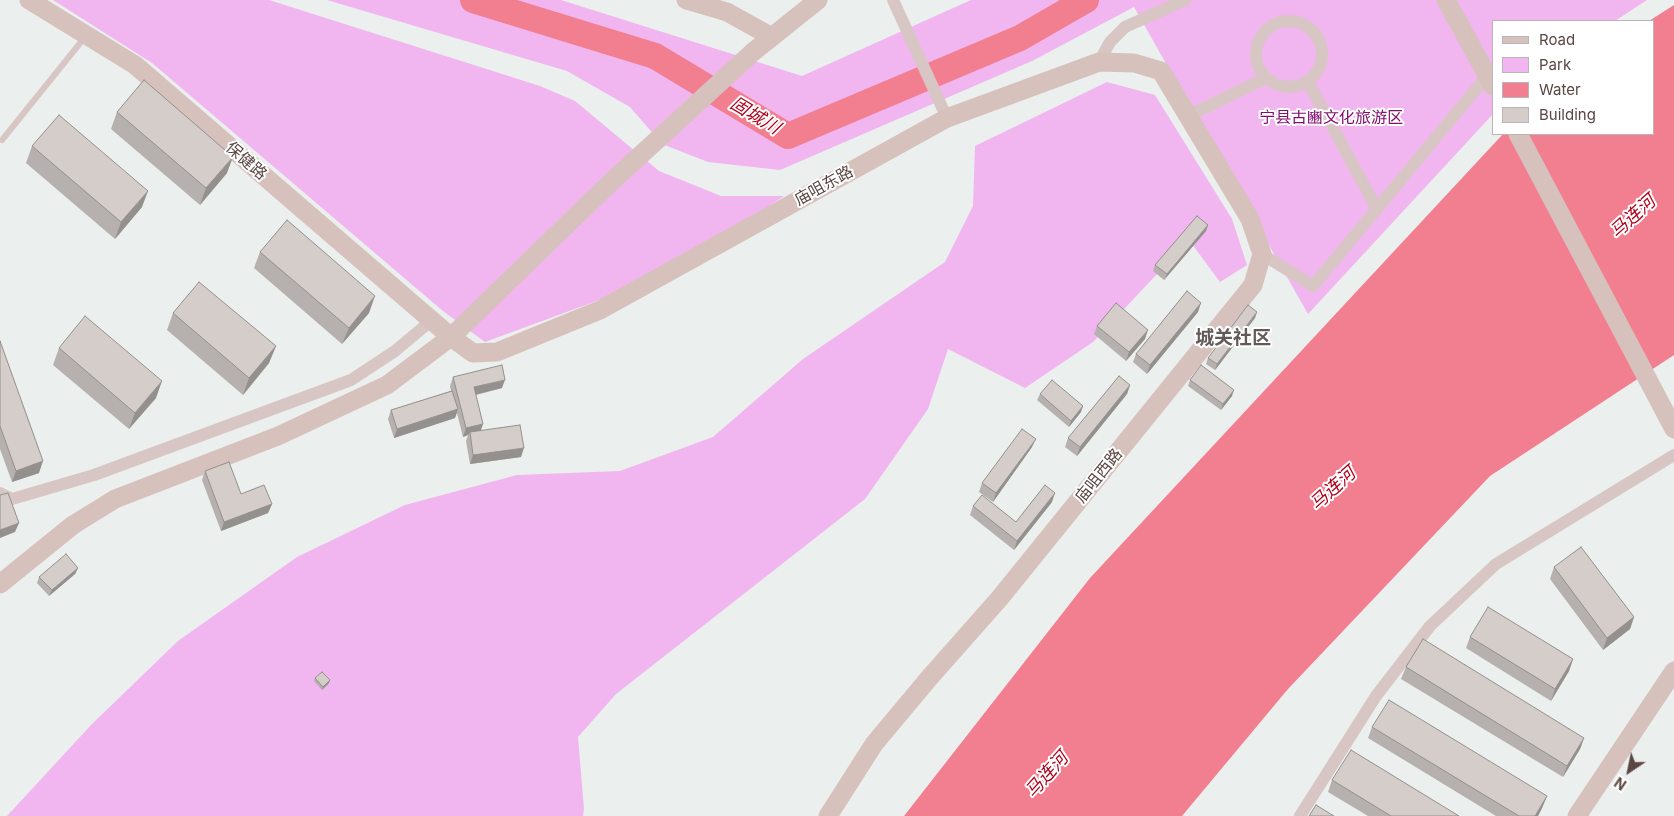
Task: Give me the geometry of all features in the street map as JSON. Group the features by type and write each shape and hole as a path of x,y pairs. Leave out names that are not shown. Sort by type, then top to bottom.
{"street":[{"name":"保健路","path":"29,0 135,65 451,337"},
{"path":"686,0 727,12 772,37"},
{"path":"0,584 73,525 115,499 278,436 387,385 451,337 652,144 752,52 818,0"},
{"path":"893,0 948,118"},
{"path":"1099,62 1110,42 1125,27 1185,0"},
{"path":"1266,78 1188,116 1250,220 1262,254 1313,286 1376,209 1490,81 1446,0"},
{"path":"1295,21 1306,25 1315,32 1321,42 1323,53 1321,64 1316,74 1308,82 1297,87 1285,87 1266,78 1256,60 1259,40 1273,24 1295,21"},
{"name":"庙咀东路","path":"451,337 473,353 497,352 600,310 948,118 1099,62 1134,63 1162,71 1188,116"},
{"path":"1308,82 1376,209"},
{"path":"1519,135 1674,429"},
{"name":"庙咀西路","path":"828,816 874,744 930,677 999,600 1253,285 1262,254"},
{"path":"0,493 12,499 94,475 351,380 395,351 432,320"},
{"path":"1300,816 1376,696 1430,626 1496,564 1674,455"},
{"path":"1577,816 1674,671"}],"lane":[{"path":"2,140 87,34"}],"green space":[{"path":"53,0 269,0 540,86 575,101 659,171 721,196 784,196 753,217 602,299 485,342 443,311 152,63"},
{"name":"宁县古豳文化旅游区","path":"327,0 561,0 802,76 971,0 1647,0 1617,20 1492,20 1492,115 1308,314 1134,7 1032,61 780,170 708,162 662,144 630,107 567,71"},
{"path":"1107,82 1155,95 1232,219 1247,265 1220,282 1189,240 1093,342 1025,388 948,349 928,409 865,499 616,694 578,737 583,816 7,816 92,724 178,641 297,557 405,505 517,475 620,471 713,437 803,359 945,262 973,206 975,146"}],"water":[{"name":"马连河","path":"1674,5 1674,355 1490,476 1288,689 1182,816 904,816 1090,578 1502,135 1654,135 1654,20 1651,20"}],"building":[{"path":"144,80 233,157 206,188 117,112"},
{"path":"59,115 148,191 121,222 32,146"},
{"path":"1197,216 1208,225 1167,274 1155,265"},
{"path":"287,220 375,296 349,328 260,252"},
{"path":"199,282 276,346 249,378 173,313"},
{"path":"1187,291 1201,303 1150,365 1136,354"},
{"path":"1116,303 1148,330 1129,352 1097,326"},
{"path":"1248,305 1257,312 1217,364 1208,358"},
{"path":"85,316 162,381 135,413 59,348"},
{"path":"0,341 43,461 16,471 0,426"},
{"path":"502,365 505,380 474,387 483,424 466,428 453,377"},
{"path":"1201,365 1234,390 1223,404 1190,380"},
{"path":"1119,376 1130,385 1080,447 1068,438"},
{"path":"1052,380 1083,406 1071,421 1040,394"},
{"path":"452,391 458,409 397,429 391,410"},
{"path":"520,425 524,448 473,455 470,432"},
{"path":"1022,429 1036,439 996,493 982,483"},
{"path":"229,462 241,494 264,485 272,504 224,522 205,471"},
{"path":"1045,485 1055,493 1017,541 973,506 982,495 1016,522"},
{"path":"8,493 19,523 0,530 0,495"},
{"path":"1581,547 1634,617 1607,638 1554,567"},
{"path":"66,554 78,568 52,590 39,577"},
{"path":"1488,607 1573,659 1555,689 1470,637"},
{"path":"1423,639 1584,738 1567,766 1406,667"},
{"path":"322,672 330,680 323,687 315,678"},
{"path":"1389,700 1547,796 1535,816 1519,816 1372,727"},
{"path":"1351,750 1459,816 1391,816 1332,780"},
{"path":"1316,805 1334,816 1309,816"}],"waterway":[{"name":"固城川","path":"473,0 655,56 788,136 1020,38 1086,0"}],"district":[{"name":"城关社区","path":"1233,338"}]}
